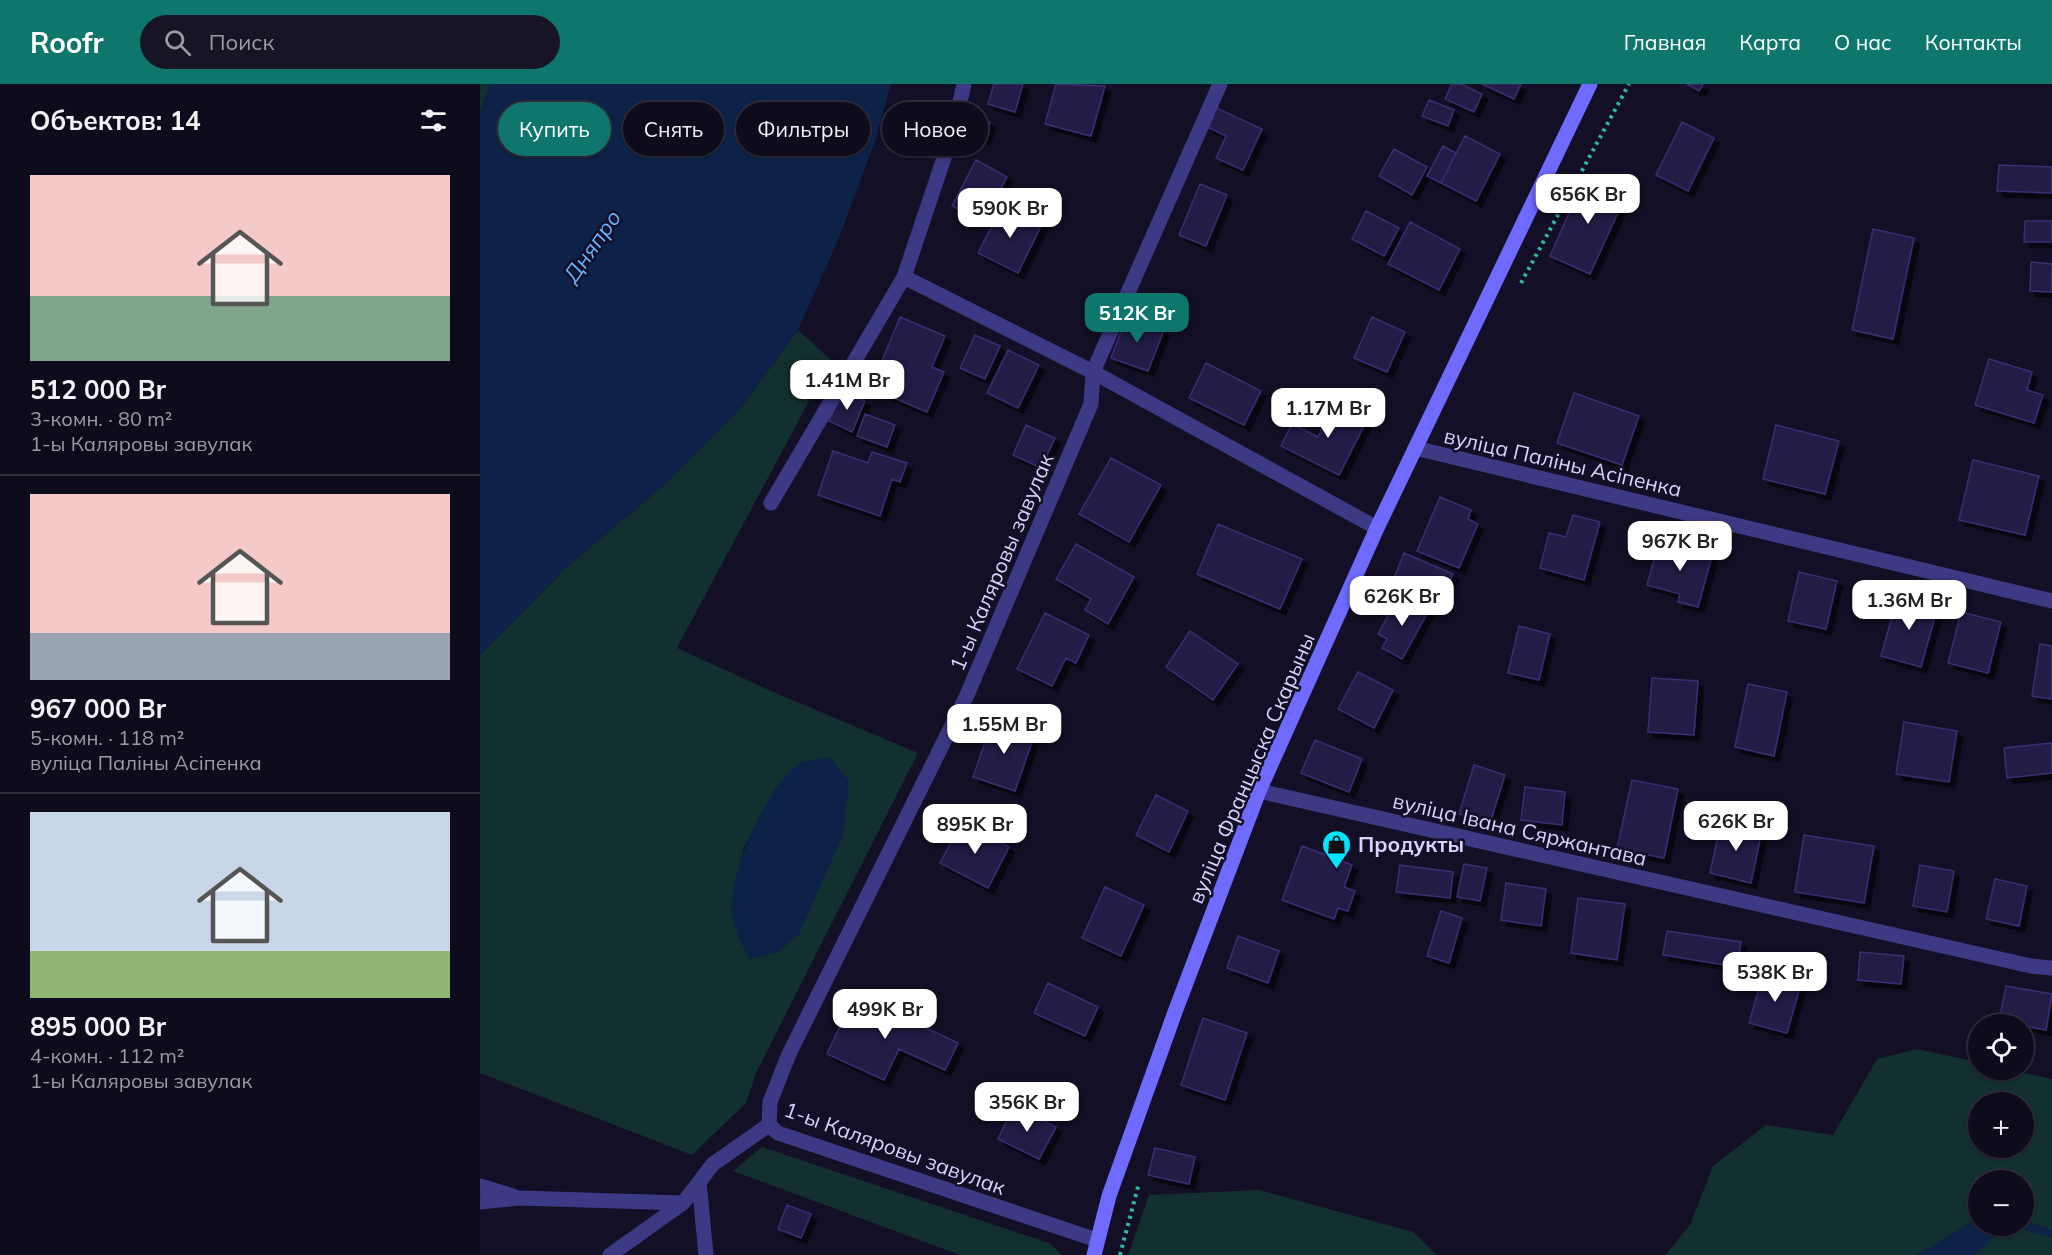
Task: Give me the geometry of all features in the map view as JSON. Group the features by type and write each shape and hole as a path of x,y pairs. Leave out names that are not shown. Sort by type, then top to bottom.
{"main road":[{"name":"вуліца Францыска Скарыны","path":"1095,1248 1109,1196 1175,1012 1260,791 1377,528 1590,84"}],"street":[{"path":"771,503 904,277 954,128 964,84"},
{"name":"1-ы Каляровы завулак","path":"1095,1248 778,1133 769,1125 770,1102 789,1054 967,695 1091,404 1093,372 1220,84"},
{"path":"904,277 1093,372 1377,528"},
{"name":"вуліца Паліны Асіпенка","path":"1415,448 2052,601"},
{"name":"вуліца Івана Сяржантава","path":"1260,791 2020,963 2052,968"},
{"path":"610,1255 683,1203 713,1164 769,1125"},
{"path":"699,1182 706,1255"},
{"path":"480,1186 519,1198"},
{"path":"480,1202 519,1198 683,1203"}],"path":[{"path":"1517,291 1629,84"},
{"path":"1120,1255 1139,1182"}],"green space":[{"path":"480,84 490,84 480,113"},
{"path":"798,330 831,360 677,648 771,691 918,753 757,1071 746,1103 692,1155 480,1073 480,655 566,568 666,483 739,410","holes":["776,788 843,835 828,866 731,906 744,848"]},
{"path":"1917,1049 1968,1060 1968,1080 2034,1080 2034,1075 2052,1079 2052,1255 1973,1255 1995,1236 2034,1236 2034,1170 1968,1170 1968,1225 1917,1255 1665,1255 1690,1225 1713,1166 1766,1125 1833,1135 1877,1059"},
{"path":"762,1147 1049,1243 1062,1255 960,1255 733,1171"},
{"path":"1259,1190 1413,1232 1437,1255 1128,1255 1149,1195"}],"water":[{"name":"Дняпро","path":"490,84 891,84 886,102 882,102 882,116 870,154 870,102 736,102 736,156 869,156 839,238 798,330 739,410 666,483 566,568 480,655 480,113"},
{"path":"830,757 849,781 843,835 799,934 777,953 749,959 735,928 732,907 737,873 752,832 773,793 795,766 807,761"},
{"path":"1968,1225 1968,1236 1995,1236 1973,1255 1917,1255"}],"building":[{"path":"994,84 1023,84 1015,112 988,104"},
{"path":"1056,84 1105,86 1091,136 1045,124"},
{"path":"1452,84 1461,84 1482,94 1474,112 1445,99"},
{"path":"1482,84 1521,84 1514,99"},
{"path":"1687,84 1703,84 1699,91"},
{"path":"1429,100 1454,110 1448,126 1422,116"},
{"path":"1214,107 1262,129 1243,170 1216,158 1226,136 1205,126"},
{"path":"1682,122 1714,138 1688,191 1656,175"},
{"path":"1465,136 1500,154 1476,201 1441,183"},
{"path":"1443,146 1456,153 1441,183 1427,176"},
{"path":"1394,149 1427,167 1412,195 1379,176"},
{"path":"976,160 1007,177 984,222 952,206"},
{"path":"1999,165 2052,167 2052,193 1997,191"},
{"path":"1585,177 1626,195 1590,274 1550,256"},
{"path":"1200,184 1227,195 1206,246 1179,235"},
{"path":"1003,205 1042,224 1018,273 978,253"},
{"path":"1366,211 1399,228 1384,256 1352,239"},
{"path":"2025,221 2052,221 2052,242 2024,242"},
{"path":"1410,222 1460,249 1439,290 1388,264"},
{"path":"1873,229 1914,238 1893,339 1852,330"},
{"path":"2031,262 2052,264 2052,292 2030,291"},
{"path":"1127,316 1164,330 1148,371 1111,358"},
{"path":"900,317 945,336 932,367 944,372 927,412 871,388"},
{"path":"1372,317 1405,332 1387,372 1354,358"},
{"path":"975,335 1000,346 985,379 960,368"},
{"path":"1008,350 1039,365 1018,408 987,393"},
{"path":"1989,359 2032,372 2027,390 2043,395 2034,423 1975,405"},
{"path":"1206,363 1261,391 1244,425 1189,398"},
{"path":"843,391 865,401 852,432 829,421"},
{"path":"1574,393 1639,416 1622,465 1557,443"},
{"path":"1336,402 1368,418 1339,475 1281,446 1292,424 1318,437"},
{"path":"865,414 895,425 887,447 857,436"},
{"path":"1026,425 1055,438 1041,468 1013,455"},
{"path":"1776,425 1839,441 1825,494 1763,479"},
{"path":"833,451 868,463 872,452 907,463 900,482 892,479 880,516 818,495"},
{"path":"1111,458 1161,485 1129,542 1079,514"},
{"path":"1973,460 2039,476 2025,535 1959,520"},
{"path":"1440,497 1471,510 1468,519 1478,524 1459,568 1417,551"},
{"path":"1573,515 1600,522 1584,580 1540,568 1549,533 1566,537"},
{"path":"1218,524 1302,559 1280,609 1197,574"},
{"path":"1659,541 1712,556 1698,607 1678,602 1680,594 1647,585"},
{"path":"1076,544 1134,577 1108,624 1085,610 1091,599 1056,579"},
{"path":"1404,553 1453,574 1443,599 1394,578"},
{"path":"1799,572 1837,581 1826,629 1788,621"},
{"path":"1898,595 1938,606 1921,667 1881,656"},
{"path":"1399,596 1428,612 1402,659 1382,648 1387,639 1378,634"},
{"path":"1961,612 2001,622 1988,673 1948,663"},
{"path":"1045,613 1089,635 1076,663 1066,658 1052,686 1017,669"},
{"path":"1519,626 1550,634 1539,680 1508,673"},
{"path":"1190,631 1238,664 1213,700 1166,667"},
{"path":"2040,644 2052,646 2052,699 2032,696"},
{"path":"1358,672 1393,690 1374,728 1338,709"},
{"path":"1652,678 1698,681 1694,735 1648,732"},
{"path":"1748,684 1787,692 1774,756 1735,747"},
{"path":"993,719 1035,733 1015,791 973,777"},
{"path":"1904,722 1957,731 1949,782 1896,774"},
{"path":"1315,740 1362,759 1349,792 1301,773"},
{"path":"2052,743 2052,773 2007,778 2004,748"},
{"path":"1474,765 1505,775 1490,823 1459,814"},
{"path":"1632,780 1678,789 1664,858 1617,849"},
{"path":"1525,787 1565,792 1562,825 1521,820"},
{"path":"1156,795 1188,811 1169,852 1136,835"},
{"path":"962,822 1009,847 988,888 940,863"},
{"path":"1721,822 1762,830 1751,883 1710,873"},
{"path":"1804,835 1874,846 1864,903 1795,892"},
{"path":"1302,846 1352,865 1344,887 1355,891 1348,911 1338,908 1334,919 1282,900"},
{"path":"1464,864 1487,868 1480,901 1457,897"},
{"path":"1400,865 1453,872 1450,898 1396,892"},
{"path":"1920,865 1954,871 1947,912 1913,906"},
{"path":"1995,879 2027,886 2019,926 1986,919"},
{"path":"1506,883 1546,889 1541,926 1501,920"},
{"path":"1105,887 1144,905 1121,956 1082,938"},
{"path":"1578,898 1625,904 1617,960 1571,953"},
{"path":"1441,911 1462,918 1449,963 1427,956"},
{"path":"1667,931 1741,942 1737,967 1663,955"},
{"path":"1238,936 1279,951 1268,983 1227,968"},
{"path":"1860,952 1904,956 1901,984 1858,980"},
{"path":"1763,974 1801,984 1787,1033 1749,1023"},
{"path":"1048,983 1098,1007 1085,1036 1034,1013"},
{"path":"2006,986 2052,994 2046,1030 2034,1028 2034,1014 2000,1014"},
{"path":"855,994 958,1043 945,1070 899,1049 884,1080 827,1054"},
{"path":"1203,1018 1247,1033 1225,1100 1181,1085"},
{"path":"1014,1106 1056,1127 1039,1159 998,1139"},
{"path":"1155,1148 1195,1157 1189,1184 1148,1175"},
{"path":"787,1205 811,1214 801,1238 778,1229"}],"waterway":[{"path":"2034,1228 2052,1234"}],"place":[{"name":"Продукты","path":"1337,870"}]}
